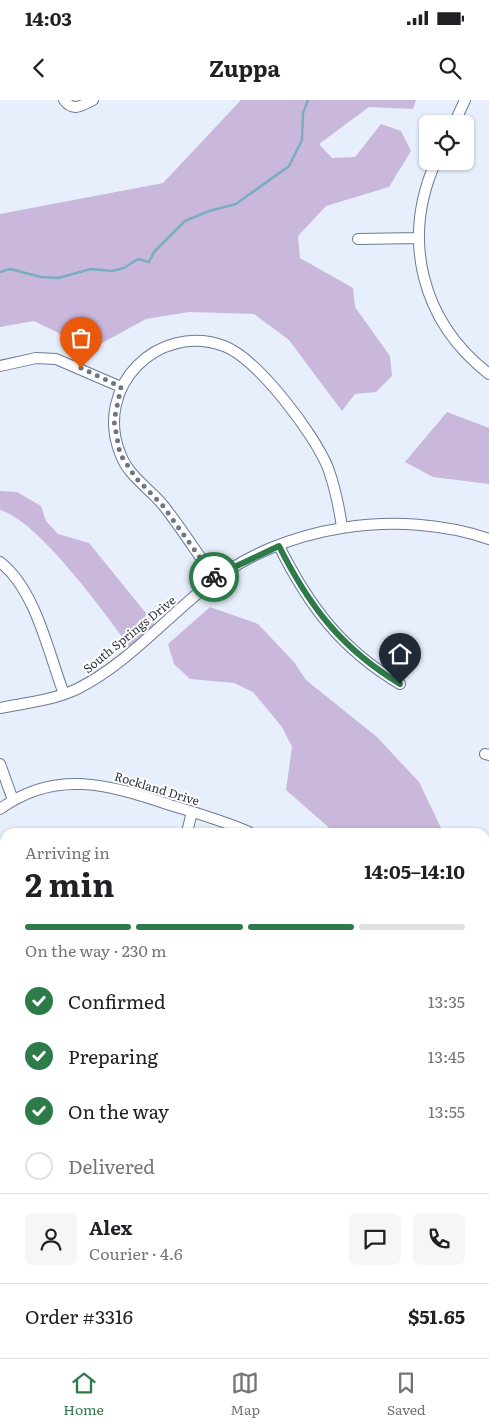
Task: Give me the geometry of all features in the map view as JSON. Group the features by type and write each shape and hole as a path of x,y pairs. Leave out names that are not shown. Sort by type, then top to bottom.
{"street":[{"path":"64,100 71,107 76,108 93,100"},
{"path":"458,115 465,100"},
{"path":"433,170 425,190 418,238 423,273 437,313 461,348 489,374"},
{"path":"358,239 418,238"},
{"path":"216,579 163,506 136,478 120,454 114,421 121,387 142,361 173,344 187,341 206,342 225,347 238,353 259,371 303,425 320,450 334,485 342,527"},
{"path":"0,366 36,358 56,359 121,387"},
{"name":"South Springs Drive","path":"0,708 64,694 87,684 115,664 226,571 279,546 342,527 412,524 460,531 489,539"},
{"path":"279,546 303,592 331,629 357,655 400,684"},
{"path":"0,562 15,577 28,597 64,694"},
{"path":"0,764 13,800"},
{"name":"Rockland Drive","path":"0,809 13,800 52,786 91,784 119,788 238,828"},
{"path":"189,828 192,812"}],"shaded area":[{"path":"241,100 416,100 413,109 369,107 319,144 332,158 355,157 381,124 401,131 411,151 389,187 326,206 298,236 300,258 353,288 355,307 390,356 392,376 376,392 355,394 342,411 289,340 254,314 189,312 146,319 91,349 34,321 0,327 0,214 163,183"},
{"path":"447,412 489,428 489,484 433,477 405,462"},
{"path":"0,491 17,492 41,506 46,521 58,534 89,543 158,628 132,650 90,594 52,550 16,518 0,510"},
{"path":"210,607 258,624 294,662 306,680 377,737 419,782 441,828 329,828 286,790 292,747 282,727 253,692 234,683 190,679 174,664 168,644"}],"waterway":[{"path":"0,272 10,269 41,277 58,278 91,269 112,271 124,268 138,259 149,262 154,252 185,221 209,211 236,204 289,166 302,140 303,113 308,100"}],"way so far":[{"path":"81,368 121,387 115,407 114,421 114,431 120,454 136,478 163,506 214,577"}],"route":[{"path":"214,577 216,579 226,571 279,546 303,592 331,629 357,655 381,673 400,684"}]}
